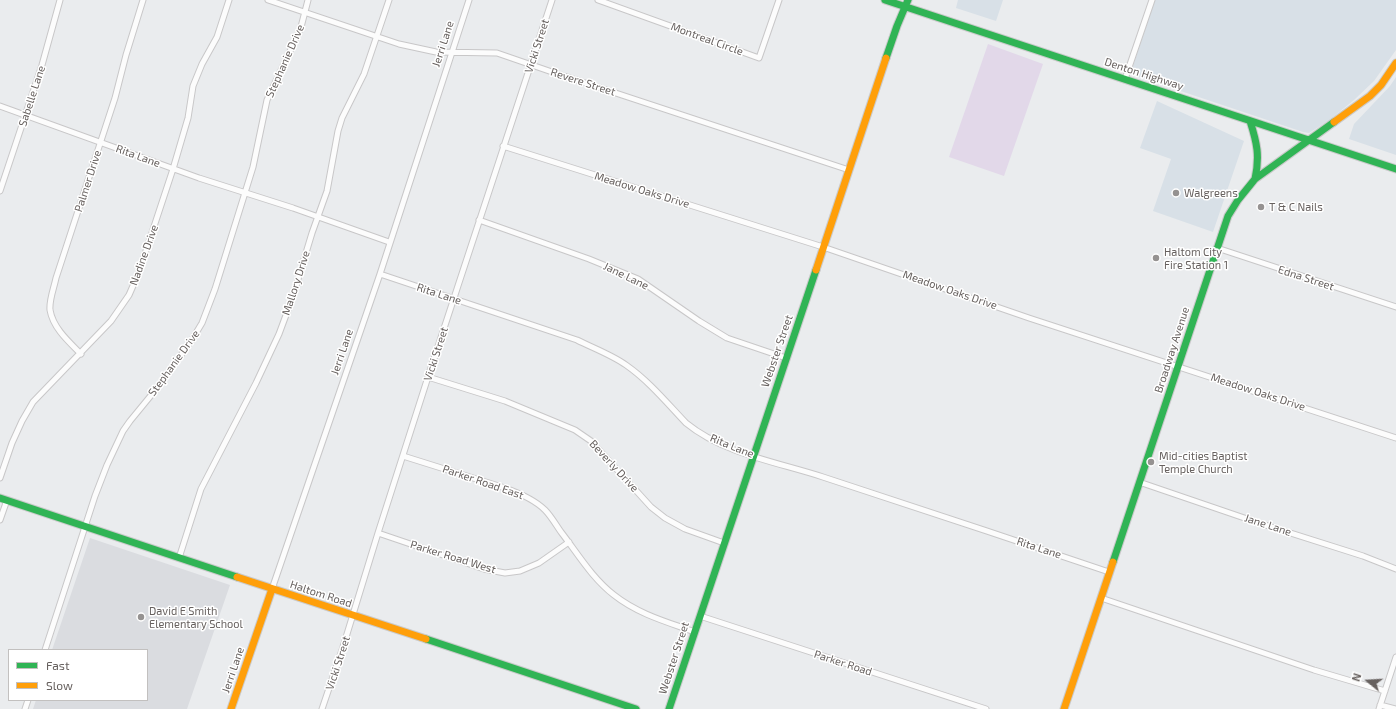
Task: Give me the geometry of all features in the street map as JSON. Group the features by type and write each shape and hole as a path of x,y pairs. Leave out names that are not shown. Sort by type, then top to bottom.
{"main road":[{"name":"Denton Highway","path":"885,0 907,3 1125,80 1396,169"},
{"name":"Webster Street","path":"669,709 897,26 907,3"},
{"name":"Broadway Avenue","path":"1064,709 1217,248 1232,207 1240,195 1255,179 1370,96 1381,85 1396,63"},
{"path":"1250,121 1257,142 1259,157 1255,179"},
{"name":"Haltom Road","path":"3,499 623,707 636,709"},
{"name":"Jerri Lane","path":"231,709 272,589"}],"street":[{"name":"Sabelle Lane","path":"0,191 26,115 53,28 60,0"},
{"name":"Palmer Drive","path":"81,354 58,329 50,309 51,299 56,278 115,98 126,55 143,0"},
{"name":"Nadine Drive","path":"0,478 22,421 33,402 52,381 81,354 111,321 129,295 139,272 173,169 188,118 193,86 202,64 217,37 229,0"},
{"name":"Revere Street","path":"268,0 399,44 436,52 497,54 849,170"},
{"name":"Stephanie Drive","path":"45,649 85,526 107,465 123,431 190,343 202,324 215,289 245,192 258,146 267,100 292,47 308,0"},
{"name":"Mallory Drive","path":"179,558 201,489 256,383 279,334 327,191 338,131 342,118 364,74 390,0"},
{"name":"Jerri Lane","path":"272,589 380,274 389,242 469,0"},
{"name":"Vicki Street","path":"322,709 353,616 428,377 552,0"},
{"name":"Montreal Circle","path":"598,0 760,58 779,0"},
{"path":"1125,80 1152,0"},
{"name":"Rita Lane","path":"0,106 173,169 318,216 389,242"},
{"name":"Meadow Oaks Drive","path":"503,146 823,247 1029,318 1178,365 1396,438"},
{"name":"Jane Lane","path":"479,220 589,259 638,279 686,311 698,321 727,338 786,358"},
{"name":"Edna Street","path":"1217,248 1396,307"},
{"name":"Rita Lane","path":"380,274 577,340 624,364 640,375 686,423 720,444 1109,572"},
{"name":"Beverly Drive","path":"428,377 505,401 575,430 596,445 651,507 665,518 685,529 724,544"},
{"name":"Parker Road East","path":"403,456 520,494 546,510 569,542"},
{"name":"Jane Lane","path":"1139,482 1258,523 1363,556 1396,569"},
{"path":"0,520 3,499"},
{"name":"Parker Road West","path":"378,533 484,569 506,573 520,571 539,563 569,542"},
{"path":"569,542 592,574 614,595 630,606 649,616 695,632"},
{"path":"1101,598 1314,670 1385,691"},
{"name":"Parker Road","path":"700,616 986,709"},
{"path":"1396,657 1380,707 1396,709"}],"shaded area":[{"path":"958,0 1003,0 996,21 956,8"},
{"path":"1155,0 1396,0 1396,50 1374,81 1354,100 1328,121 1309,133 1303,132 1136,76 1132,73 1132,69"},
{"path":"988,44 1043,64 1004,176 949,157"},
{"path":"1396,77 1396,155 1349,139 1354,124 1390,86"},
{"path":"1157,101 1244,141 1213,232 1153,211 1171,159 1140,148"},
{"name":"David E Smith Elementary School","path":"90,538 230,585 187,709 33,709 36,701 148,701 148,649 52,649"}],"traffic: fast":[{"path":"885,0 1396,169"},
{"path":"886,58 908,0"},
{"path":"1250,121 1257,150 1255,179"},
{"path":"1113,562 1228,216 1238,200 1255,179 1334,122"},
{"path":"669,709 816,270"},
{"path":"0,498 237,577"},
{"path":"426,639 636,709"}],"traffic: slow":[{"path":"816,270 886,58"},
{"path":"1334,122 1370,96 1381,85 1396,63"},
{"path":"1064,709 1113,562"},
{"path":"237,577 426,639"},
{"path":"231,709 272,589"}],"place":[{"name":"Walgreens","path":"1176,193"},
{"name":"T & C Nails","path":"1261,207"},
{"name":"Haltom City Fire Station 1","path":"1156,258"},
{"name":"Mid-cities Baptist Temple Church","path":"1151,462"},
{"name":"David E Smith Elementary School","path":"141,617"}]}
